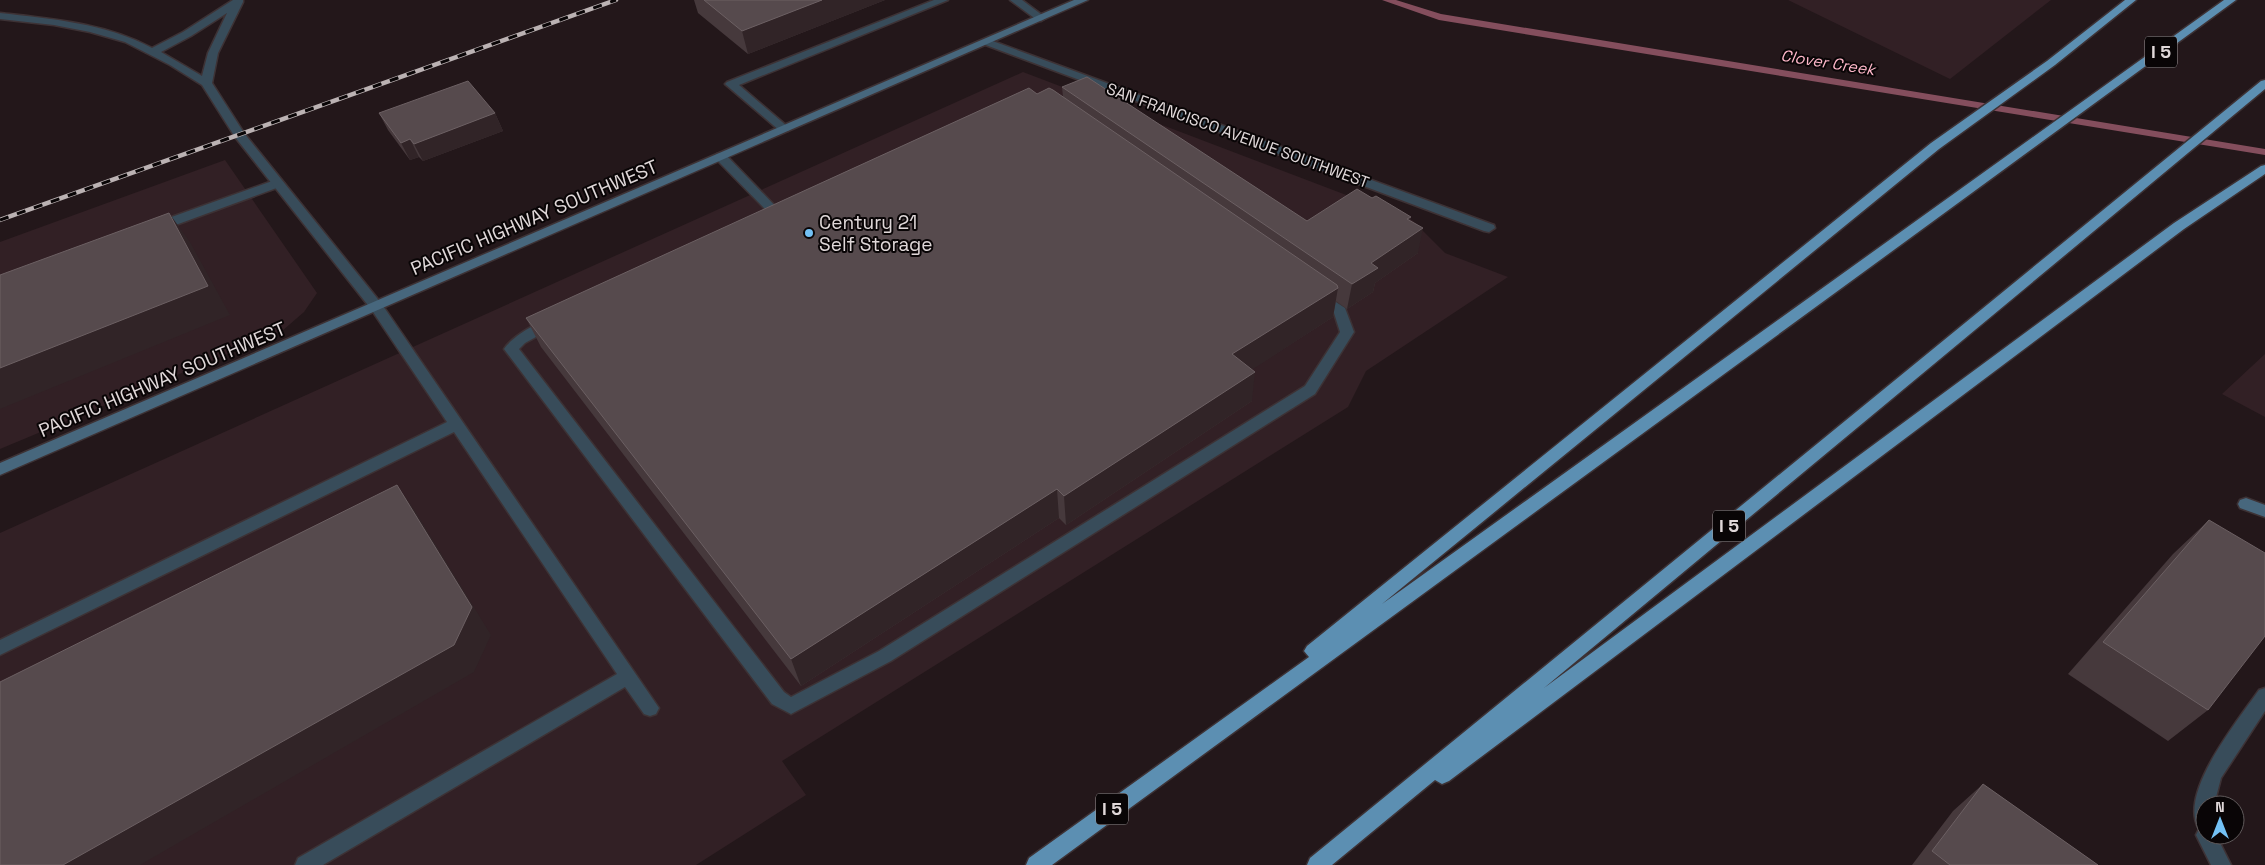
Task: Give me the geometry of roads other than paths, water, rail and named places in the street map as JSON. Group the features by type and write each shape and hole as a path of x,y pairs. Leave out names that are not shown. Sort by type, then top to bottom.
{"highway":[{"path":"1188,753 1935,146 2016,89 2131,0"},
{"name":"I 5","path":"1036,865 1188,753 2231,0"},
{"name":"I 5","path":"1319,865 2265,83"},
{"path":"1319,865 2171,232 2265,168"}],"street":[{"path":"784,129 731,84 943,0"},
{"path":"1015,0 1042,18"},
{"name":"PACIFIC HIGHWAY SOUTHWEST","path":"0,469 1083,0"},
{"path":"152,52 187,34 238,1"},
{"path":"206,83 213,53 238,1"},
{"path":"0,16 54,22 92,29 129,40 174,63 206,83 239,135 376,306 650,708"},
{"name":"SAN FRANCISCO AVENUE SOUTHWEST","path":"987,42 1489,228"},
{"path":"721,157 773,210"},
{"path":"144,232 278,183"},
{"path":"750,231 758,227 773,210 791,204"},
{"path":"565,317 538,329 511,349 778,698 791,706 885,656 1310,390 1347,332 1340,311 1304,286"},
{"path":"0,648 457,424"},
{"path":"2246,504 2265,511"},
{"path":"305,865 628,676"},
{"path":"2206,795 2213,774 2265,696"},
{"path":"2211,845 2221,865"}],"waterway":[{"name":"Clover Creek","path":"1387,0 1439,17 2265,152"}],"railway":[{"path":"0,220 616,0"}],"place":[{"name":"Century 21 Self Storage","path":"809,233"}]}
